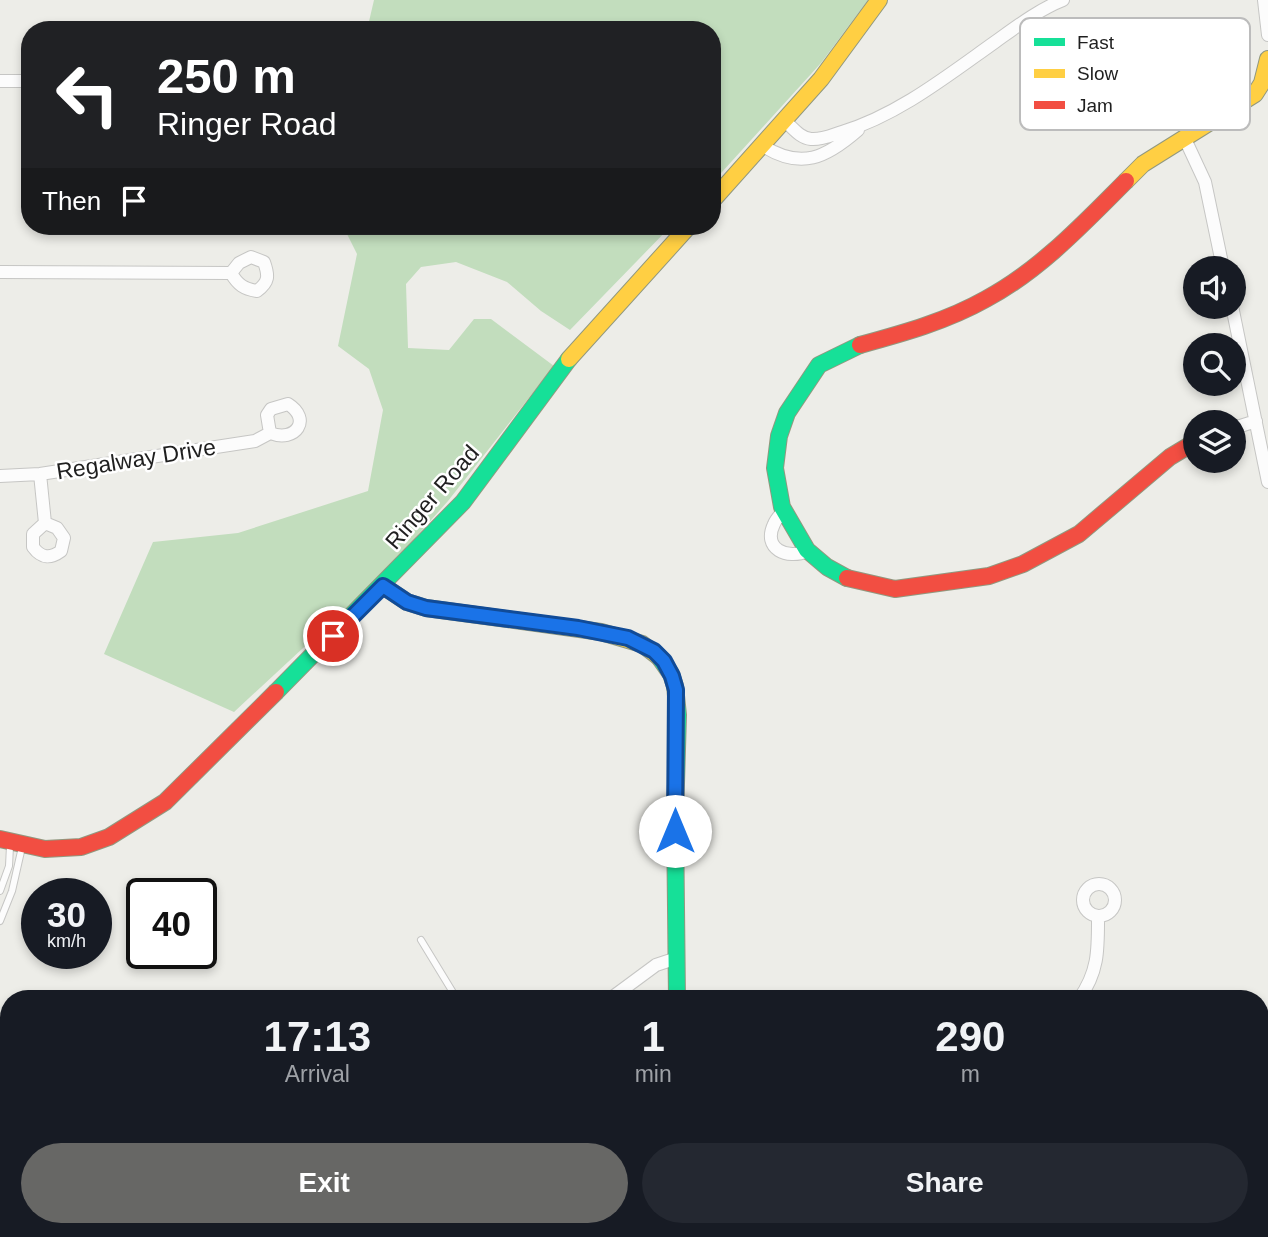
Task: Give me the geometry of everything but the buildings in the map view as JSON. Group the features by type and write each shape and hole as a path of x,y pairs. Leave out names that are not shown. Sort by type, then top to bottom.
{"street":[{"path":"721,191 847,47 879,0"},
{"path":"1031,18 1063,0"},
{"path":"1264,0 1268,35"},
{"path":"763,146 792,159 817,157 842,144 863,126 904,104 1020,24"},
{"path":"1250,97 1262,83 1268,59"},
{"path":"0,81 21,80"},
{"path":"785,121 804,137 812,139 863,126"},
{"path":"1183,449 1170,457 1079,534 1023,564 989,576 895,589 852,580 827,567 808,551 784,510 775,468 779,436 787,413 819,366 858,346 926,327 987,299 1030,270 1068,239 1143,164 1163,149 1199,130"},
{"path":"1185,139 1205,182 1220,256"},
{"name":"Ringer Road","path":"11,842 56,850 81,847 109,837 164,802 383,586 463,502 578,348 681,235"},
{"path":"0,272 232,273"},
{"path":"1235,319 1268,482"},
{"path":"1246,424 1256,421"},
{"name":"Regalway Drive","path":"0,476 40,474 255,441 270,433"},
{"path":"40,474 45,523"},
{"path":"784,510 774,523 770,537 775,549 784,554 798,555 808,551"},
{"path":"383,586 407,602 426,608 578,628 628,638 654,651 664,661 672,676 677,709 677,990"},
{"path":"1086,990 1096,968 1098,916"},
{"path":"622,990 656,965 677,958"}],"lane":[{"path":"0,891 9,866 11,842"},
{"path":"0,921 12,891 11,842"},
{"path":"421,940 452,990"}],"green space":[{"path":"374,0 868,0 821,63 721,173 721,21 369,21"},
{"path":"348,235 662,235 570,330 541,311 507,282 456,262 421,267 406,284 408,348 449,350 474,319 491,319 554,366 448,501 384,573 234,712 104,654 153,542 238,533 368,491 383,410 369,369 338,346 357,254"}],"traffic: fast":[{"path":"847,578 827,567 807,550 782,507 775,468 779,436 787,413 819,365 860,345"},
{"path":"276,692 463,502 569,359"},
{"path":"659,657 671,674 675,686 678,715 675,817 677,990"}],"traffic: slow":[{"path":"721,191 821,79 879,0"},
{"path":"1250,97 1262,83 1268,59"},
{"path":"1126,181 1143,164 1197,130"},
{"path":"569,359 681,235"},
{"path":"383,586 407,602 426,608 601,632 642,644 659,657"}],"traffic: jam":[{"path":"860,345 941,320 1006,287 1060,245 1126,181"},
{"path":"847,578 895,589 989,576 1023,564 1079,534 1170,457 1183,449"},
{"path":"0,839 45,849 81,847 109,837 165,802 276,692"}],"route":[{"path":"333,636 383,586 417,606 601,632 643,644 664,661 676,690 675,831"}]}
